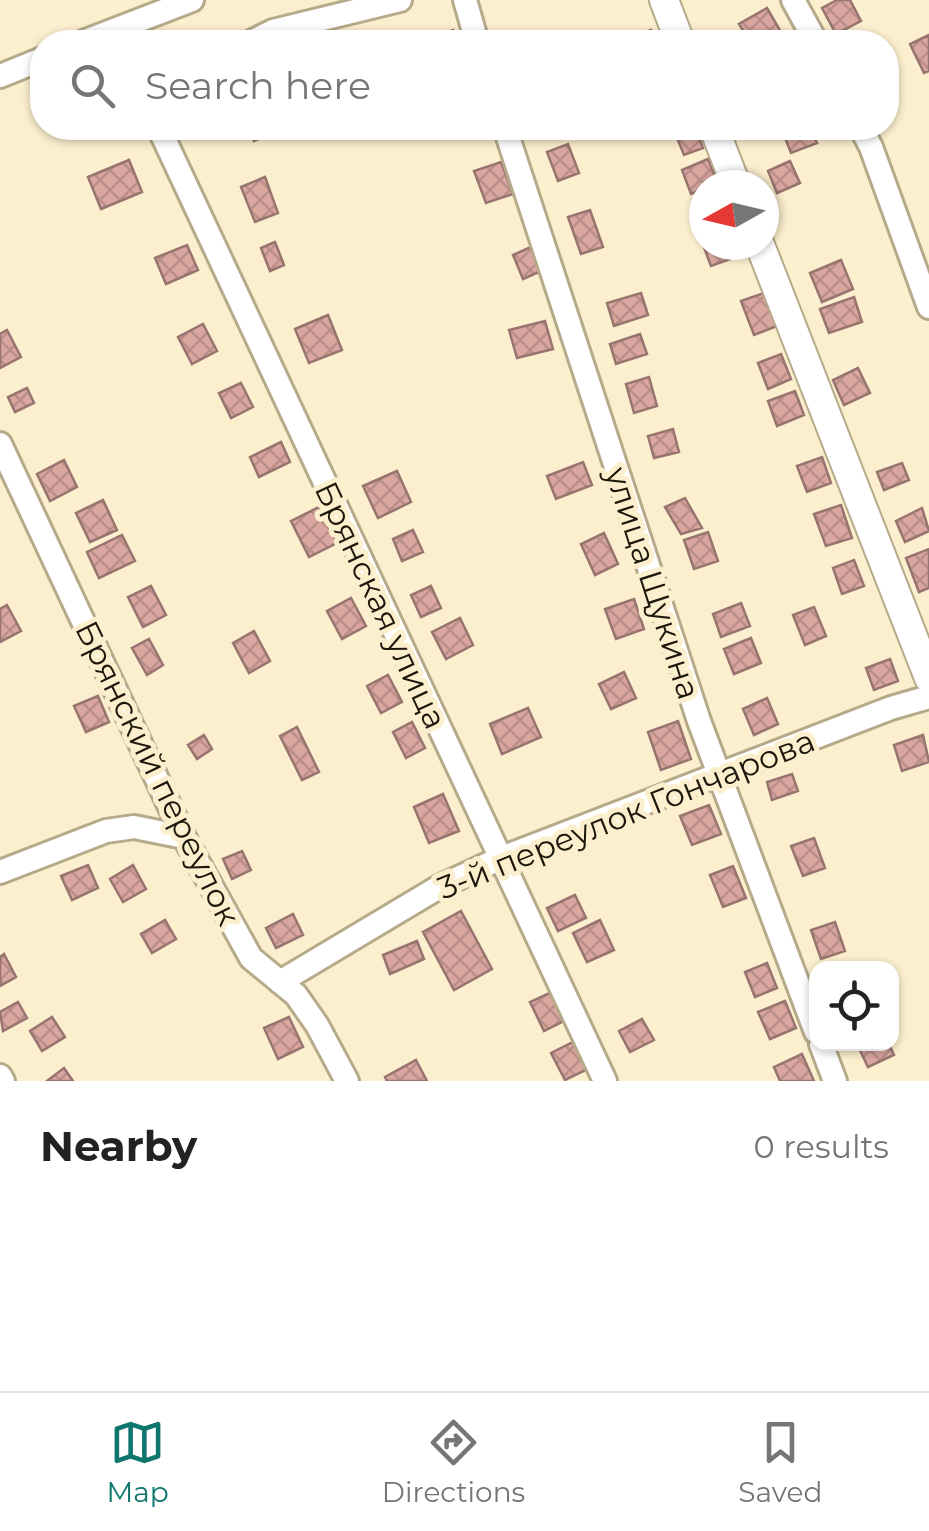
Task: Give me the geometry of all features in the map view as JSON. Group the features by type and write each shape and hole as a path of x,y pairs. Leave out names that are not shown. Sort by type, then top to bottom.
{"street":[{"path":"129,30 192,0"},
{"path":"277,30 400,0"},
{"path":"465,0 474,30"},
{"path":"664,0 675,30"},
{"path":"793,0 809,30"},
{"path":"0,76 30,64"},
{"name":"Брянская улица","path":"165,140 605,1081"},
{"name":"улица Щукина","path":"509,140 607,445 720,774 809,1013"},
{"path":"719,140 730,170"},
{"path":"867,140 929,307"},
{"path":"766,260 929,678"},
{"name":"Брянский переулок","path":"0,444 184,837 251,958 296,996 317,1024 347,1081"},
{"name":"3-й переулок Гончарова","path":"280,982 439,887 499,859 891,708 929,697"},
{"path":"0,872 106,831 134,827 184,837"},
{"path":"823,1051 834,1081"}],"building":[{"path":"837,0 850,0 861,21 844,30 834,30 822,8"},
{"path":"767,8 780,30 743,30 739,24"},
{"path":"929,35 929,71 924,73 910,44"},
{"path":"678,140 700,140 703,148 684,155"},
{"path":"786,140 817,143 791,153"},
{"path":"568,144 579,173 558,181 547,152"},
{"path":"708,159 713,170 689,170 689,189 682,170"},
{"path":"129,160 142,192 101,209 88,177"},
{"path":"790,161 800,183 779,192 779,170 770,170"},
{"path":"501,162 513,194 486,203 474,171"},
{"path":"265,177 278,213 255,222 241,187"},
{"path":"590,210 603,247 581,254 568,217"},
{"path":"275,242 284,265 270,271 261,248"},
{"path":"187,245 198,270 166,284 155,258"},
{"path":"531,247 541,271 523,279 513,255"},
{"path":"841,260 853,289 822,302 810,273"},
{"path":"641,293 648,315 614,326 607,303"},
{"path":"764,293 777,326 754,335 741,301"},
{"path":"854,297 862,322 829,333 820,309"},
{"path":"328,315 342,350 309,363 295,329"},
{"path":"545,321 553,349 517,358 509,330"},
{"path":"203,324 217,351 192,364 178,337"},
{"path":"7,330 21,357 0,368 0,334"},
{"path":"640,334 647,354 616,364 610,344"},
{"path":"781,354 791,379 768,389 758,363"},
{"path":"858,368 870,393 844,405 833,380"},
{"path":"649,377 657,406 634,413 626,384"},
{"path":"241,383 253,407 231,418 219,393"},
{"path":"27,388 34,403 15,412 8,397"},
{"path":"795,391 804,415 777,426 768,401"},
{"path":"673,429 679,452 654,458 648,436"},
{"path":"281,442 290,462 259,477 250,457"},
{"path":"822,457 831,483 807,492 797,466"},
{"path":"64,460 77,487 50,501 37,474"},
{"path":"583,462 592,485 556,499 547,476"},
{"path":"902,463 909,480 884,490 877,472"},
{"path":"397,471 411,502 378,518 363,486"},
{"path":"685,498 702,528 681,534 665,507"},
{"path":"103,500 117,530 90,542 76,513"},
{"path":"841,505 852,538 826,546 814,514"},
{"path":"319,507 337,543 309,557 291,521"},
{"path":"922,508 929,531 905,542 896,521"},
{"path":"413,530 423,552 402,561 393,539"},
{"path":"708,532 718,561 694,569 684,540"},
{"path":"604,533 618,564 595,575 581,544"},
{"path":"122,535 135,561 99,578 87,552"},
{"path":"929,549 929,588 919,592 906,558"},
{"path":"854,560 864,586 842,594 833,568"},
{"path":"151,586 166,615 143,627 128,597"},
{"path":"431,586 441,608 421,617 411,595"},
{"path":"351,598 366,626 342,639 327,611"},
{"path":"634,599 644,629 616,639 605,609"},
{"path":"741,603 750,626 721,637 713,614"},
{"path":"7,605 21,631 0,642 0,609"},
{"path":"814,607 826,636 805,645 793,615"},
{"path":"460,618 473,645 446,659 432,632"},
{"path":"254,631 270,661 249,673 233,643"},
{"path":"751,638 761,663 734,674 724,649"},
{"path":"149,639 163,665 147,675 132,648"},
{"path":"890,659 898,681 874,690 866,668"},
{"path":"624,672 636,698 611,709 599,684"},
{"path":"388,675 402,702 381,713 367,686"},
{"path":"98,696 109,722 86,732 74,706"},
{"path":"767,698 778,724 754,735 743,709"},
{"path":"528,708 541,737 502,754 490,724"},
{"path":"678,721 691,759 661,770 648,732"},
{"path":"412,722 425,748 406,758 393,732"},
{"path":"297,727 319,772 302,780 280,736"},
{"path":"204,735 212,749 197,759 188,745"},
{"path":"923,735 929,762 902,771 894,745"},
{"path":"792,774 798,791 772,800 767,782"},
{"path":"443,794 459,831 429,843 414,807"},
{"path":"709,805 721,834 692,845 680,816"},
{"path":"814,838 825,868 803,876 791,846"},
{"path":"242,851 251,870 232,879 223,859"},
{"path":"88,865 98,888 72,900 61,876"},
{"path":"133,865 146,889 123,902 110,879"},
{"path":"733,866 746,898 723,907 710,875"},
{"path":"575,895 586,918 558,931 547,908"},
{"path":"461,911 492,969 454,990 423,932"},
{"path":"293,914 303,935 276,948 266,928"},
{"path":"165,920 176,939 152,953 141,934"},
{"path":"600,920 614,950 587,962 573,933"},
{"path":"835,922 845,951 821,959 811,930"},
{"path":"417,941 424,959 390,974 383,955"},
{"path":"4,954 16,977 0,986 0,957"},
{"path":"767,963 777,988 755,997 745,972"},
{"path":"552,992 566,1020 544,1031 530,1002"},
{"path":"785,1001 796,1028 770,1039 758,1012"},
{"path":"18,1002 27,1018 3,1031 0,1012"},
{"path":"52,1017 65,1037 42,1051 30,1031"},
{"path":"289,1017 303,1047 278,1059 264,1028"},
{"path":"642,1019 654,1040 630,1052 619,1031"},
{"path":"575,1041 588,1069 565,1080 551,1053"},
{"path":"860,1051 892,1051 894,1055 868,1067"},
{"path":"802,1054 814,1081 780,1081 774,1067"},
{"path":"416,1060 427,1081 387,1081 385,1077"},
{"path":"64,1068 73,1081 47,1081"}]}
